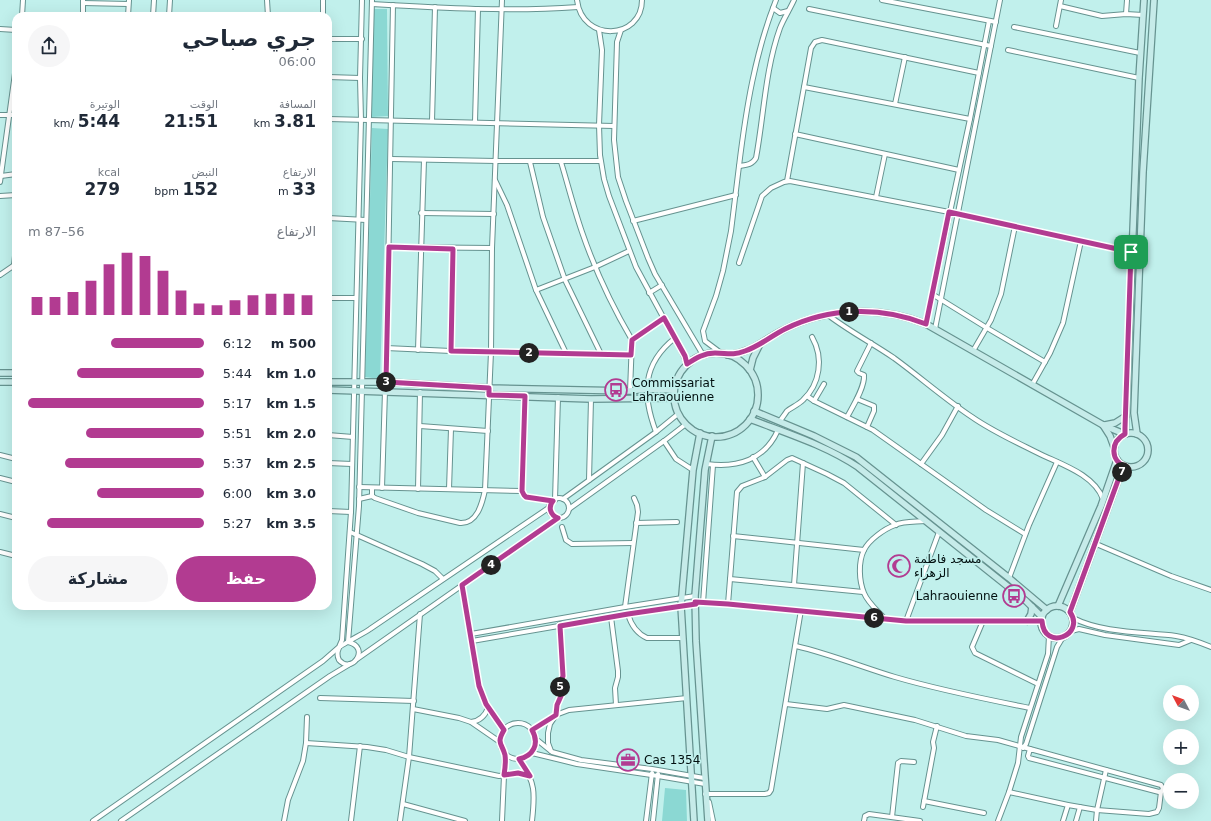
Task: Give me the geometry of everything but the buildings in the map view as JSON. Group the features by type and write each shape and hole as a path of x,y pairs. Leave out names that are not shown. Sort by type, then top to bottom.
{"street":[{"path":"22,12 23,0"},
{"path":"153,12 154,0"},
{"path":"169,12 170,0"},
{"path":"267,0 268,12"},
{"path":"323,0 323,12"},
{"path":"351,664 346,664 340,660 337,654 342,640 351,512 361,120 360,78 362,0"},
{"path":"359,499 372,496 418,513 468,523 475,516 480,507 485,490 491,352 492,248 502,0"},
{"path":"578,0 578,7 586,21 599,30 606,32 621,30 633,22 639,13 642,0"},
{"path":"721,353 703,355 687,364 680,373 674,390 674,398 678,414 686,424 700,433 712,436 729,434 740,428 750,419 754,411 757,397 756,383 750,370 740,361 721,353 705,341 703,331 720,282 729,244 743,133 750,92 759,52 776,0"},
{"path":"739,166 749,165 756,158 765,95 773,55 780,28 794,0"},
{"path":"882,0 996,22"},
{"path":"935,329 1000,0"},
{"path":"1056,26 1061,0"},
{"path":"1126,14 1127,0"},
{"path":"728,355 744,352 794,325 828,314 859,311 899,315 926,324 1103,425 1124,434 1137,434 1145,440 1148,446 1148,452 1143,462 1138,466 1126,467 1114,456 1114,447 1116,440 1124,434 1126,416 1131,252 1140,53 1144,0"},
{"path":"1137,434 1134,413 1143,180 1154,0"},
{"path":"83,2 128,2"},
{"path":"348,642 359,499 372,2 393,5 478,9 547,9 578,7"},
{"path":"386,382 393,5"},
{"path":"1060,6 1102,16 1126,14 1153,15"},
{"path":"432,121 435,7"},
{"path":"773,8 776,12 780,13 788,11"},
{"path":"475,122 478,9"},
{"path":"809,9 991,46"},
{"path":"926,324 970,119 989,21"},
{"path":"1014,27 1140,53"},
{"path":"0,30 12,30"},
{"path":"599,30 602,50 599,125 600,161 609,196 629,251 649,293 685,356 687,364"},
{"path":"621,30 617,42 614,126 618,177 633,221 648,258 662,286 703,355"},
{"path":"332,38 362,39"},
{"path":"787,181 811,48 818,41 822,40 979,73"},
{"path":"1008,50 1139,78"},
{"path":"895,104 904,57"},
{"path":"332,77 360,78"},
{"path":"804,87 970,119"},
{"path":"0,182 12,102"},
{"path":"0,115 10,115"},
{"path":"332,119 614,126"},
{"path":"795,134 959,170"},
{"path":"876,197 885,154"},
{"path":"391,159 530,162 600,161"},
{"path":"418,350 421,213 424,160"},
{"path":"530,162 543,216 565,280 601,354"},
{"path":"561,162 582,232 618,315 632,340 630,391"},
{"path":"1,176 12,175"},
{"path":"495,180 507,206 536,290 566,353"},
{"path":"739,263 760,200 768,190 787,181 797,181 949,212 1131,252"},
{"path":"0,196 12,195"},
{"path":"633,221 736,195"},
{"path":"421,213 494,214"},
{"path":"332,218 366,220"},
{"path":"973,351 987,328 998,303 1004,285 1015,226"},
{"path":"1032,385 1059,333 1066,312 1081,241"},
{"path":"389,247 453,249 492,248"},
{"path":"451,351 453,249"},
{"path":"536,290 596,267 629,251"},
{"path":"0,275 12,266"},
{"path":"649,293 662,286"},
{"path":"932,294 1045,362"},
{"path":"332,298 356,298"},
{"path":"828,314 844,327 871,343 972,417 1079,473 1092,482 1098,489 1103,499"},
{"path":"632,340 664,318"},
{"path":"780,421 787,411 807,396 817,377 819,356 817,346 812,337"},
{"path":"656,432 649,414 646,398 648,378 658,356 665,346 675,338"},
{"path":"847,417 857,399 864,378 864,376 857,371 871,343"},
{"path":"750,370 753,358 759,345"},
{"path":"386,348 631,355"},
{"path":"0,373 12,373"},
{"path":"0,382 12,382"},
{"path":"332,382 386,382 489,388 630,391 646,389 674,390"},
{"path":"814,401 824,384"},
{"path":"332,390 591,399 674,398"},
{"path":"382,488 385,391"},
{"path":"418,489 420,392"},
{"path":"525,396 522,491 526,497 554,500 563,499 656,432 678,414"},
{"path":"807,396 814,401 867,427 998,518 1025,534"},
{"path":"93,821 323,662 342,644 370,629 550,506 554,500 558,397"},
{"path":"589,480 591,399"},
{"path":"857,399 874,406 874,411 867,427"},
{"path":"921,464 942,435 958,406"},
{"path":"754,411 780,421 856,457 1009,578 1047,610"},
{"path":"1103,425 1115,423 1126,416"},
{"path":"750,419 815,444 850,462 1032,607 1042,619"},
{"path":"121,821 330,676 351,664 558,518 565,516 569,509 686,424"},
{"path":"1103,425 1110,436 1114,447"},
{"path":"420,426 488,431"},
{"path":"449,489 451,429"},
{"path":"706,464 730,465 753,457 770,444 778,430"},
{"path":"694,821 681,606 693,470 700,433"},
{"path":"332,435 353,437"},
{"path":"712,436 706,464 695,601 704,781 711,819 713,821"},
{"path":"664,441 676,459 693,470"},
{"path":"0,455 12,458"},
{"path":"753,457 764,477"},
{"path":"728,604 738,489 764,477 790,458 844,483 896,525"},
{"path":"1058,606 1103,499 1117,460"},
{"path":"1009,578 1025,534 1057,462"},
{"path":"332,463 352,464"},
{"path":"794,585 803,463"},
{"path":"703,603 713,464"},
{"path":"1070,612 1120,475 1126,467"},
{"path":"0,478 12,481"},
{"path":"359,487 522,491"},
{"path":"372,488 372,496"},
{"path":"625,607 632,543 638,509 634,498"},
{"path":"563,499 569,505 569,509"},
{"path":"550,506 552,514 558,518"},
{"path":"332,511 351,512"},
{"path":"0,514 12,517"},
{"path":"886,619 869,601 863,592 860,576 860,563 864,550 882,533 896,525 925,521"},
{"path":"636,523 677,522"},
{"path":"562,527 566,540 572,544 632,543"},
{"path":"350,532 422,564 435,571 443,579"},
{"path":"906,621 939,532"},
{"path":"733,536 864,550"},
{"path":"1094,543 1171,576 1211,590"},
{"path":"0,552 12,555"},
{"path":"730,579 863,592"},
{"path":"462,585 479,686 488,708 504,730"},
{"path":"471,634 682,598 703,603 800,610 906,621 1027,621 1042,619"},
{"path":"472,641 681,606 695,601"},
{"path":"1063,637 1056,638 1049,636 1043,630 1042,619 1047,610 1058,606 1063,607 1070,612 1073,618 1073,627 1071,631"},
{"path":"1027,621 1031,614 1032,607"},
{"path":"707,794 769,793 772,787 796,646 800,610"},
{"path":"400,821 409,757 420,614"},
{"path":"628,614 634,629 647,638 683,638"},
{"path":"611,617 618,674 614,688 616,704"},
{"path":"1073,618 1084,623 1107,628 1191,639 1211,647"},
{"path":"552,752 548,743 548,734 550,724 556,715 557,705 561,696 560,684 563,676 560,619"},
{"path":"983,621 972,647 975,653 1038,684"},
{"path":"998,821 1009,792 1022,746 1057,647 1063,637 1071,631 1079,629 1105,635 1179,645 1191,639"},
{"path":"1022,746 1021,737 1049,647 1049,636"},
{"path":"348,642 358,648 359,655 357,659"},
{"path":"796,646 818,651 896,677 980,698 1030,708"},
{"path":"320,698 414,701"},
{"path":"532,730 556,715 575,709 687,698"},
{"path":"786,704 827,709 844,705 915,720 966,736 998,740 1022,746 1161,785 1163,787 1159,808 1157,812 1153,814 1097,810 1009,792"},
{"path":"471,722 477,722 485,715 488,708"},
{"path":"413,709 459,718 471,722 500,742"},
{"path":"284,821 288,800 303,761 306,743 307,718"},
{"path":"502,821 505,754 500,742 501,735 504,730 509,725 515,723 522,723 528,726 532,730 536,739 552,752 581,760 659,770 692,779"},
{"path":"922,807 934,750 933,742 937,726"},
{"path":"505,754 511,758 519,759 526,757 532,753 536,744 536,739"},
{"path":"306,743 360,746 386,750 409,757 499,776 518,773 530,776"},
{"path":"352,821 360,746"},
{"path":"1030,749 1028,755 1029,757 1161,792"},
{"path":"532,753 576,764 704,781"},
{"path":"519,759 530,776 534,788 532,821"},
{"path":"892,817 898,763 901,761 914,762"},
{"path":"646,821 652,769"},
{"path":"653,821 659,770"},
{"path":"1096,821 1106,770"},
{"path":"707,794 708,821"},
{"path":"924,801 984,813"},
{"path":"403,804 465,821"},
{"path":"1063,821 1068,805"},
{"path":"1076,821 1080,807"},
{"path":"864,821 865,816 869,814 920,821"}],"shaded area":[{"path":"372,9 387,9 388,116 372,117"},
{"path":"372,128 388,129 380,379 365,377"},
{"path":"665,788 686,790 687,821 662,821"}],"place":[{"name":"Commissariat Lahraouienne","path":"616,390"},
{"name":"مسجد فاطمة الزهراء","path":"899,566"},
{"name":"Lahraouienne","path":"1014,596"},
{"name":"Cas 1354","path":"628,760"}],"route":[{"path":"949,212 1131,252 1125,434 1116,440 1113,450 1114,456 1119,463 1126,467 1120,475 1094,543 1070,612 1073,618 1073,627 1067,635 1060,638 1053,638 1049,636 1043,630 1042,621 922,622 800,610 695,602 696,604 560,626 563,676 560,684 561,696 557,705 556,715 532,730 535,734 536,744 532,753 519,759 530,776 518,773 504,775 506,761 500,742 501,735 504,730 486,704 479,686 462,585 558,518 552,514 550,510 551,503 553,501 526,497 522,491 525,396 489,395 489,388 386,382 389,247 453,249 451,351 631,355 632,340 664,318 687,360 687,364 703,355 721,353 728,355 744,352 759,345 784,329 803,321 828,314 871,311 899,315 926,324 949,212"}]}
